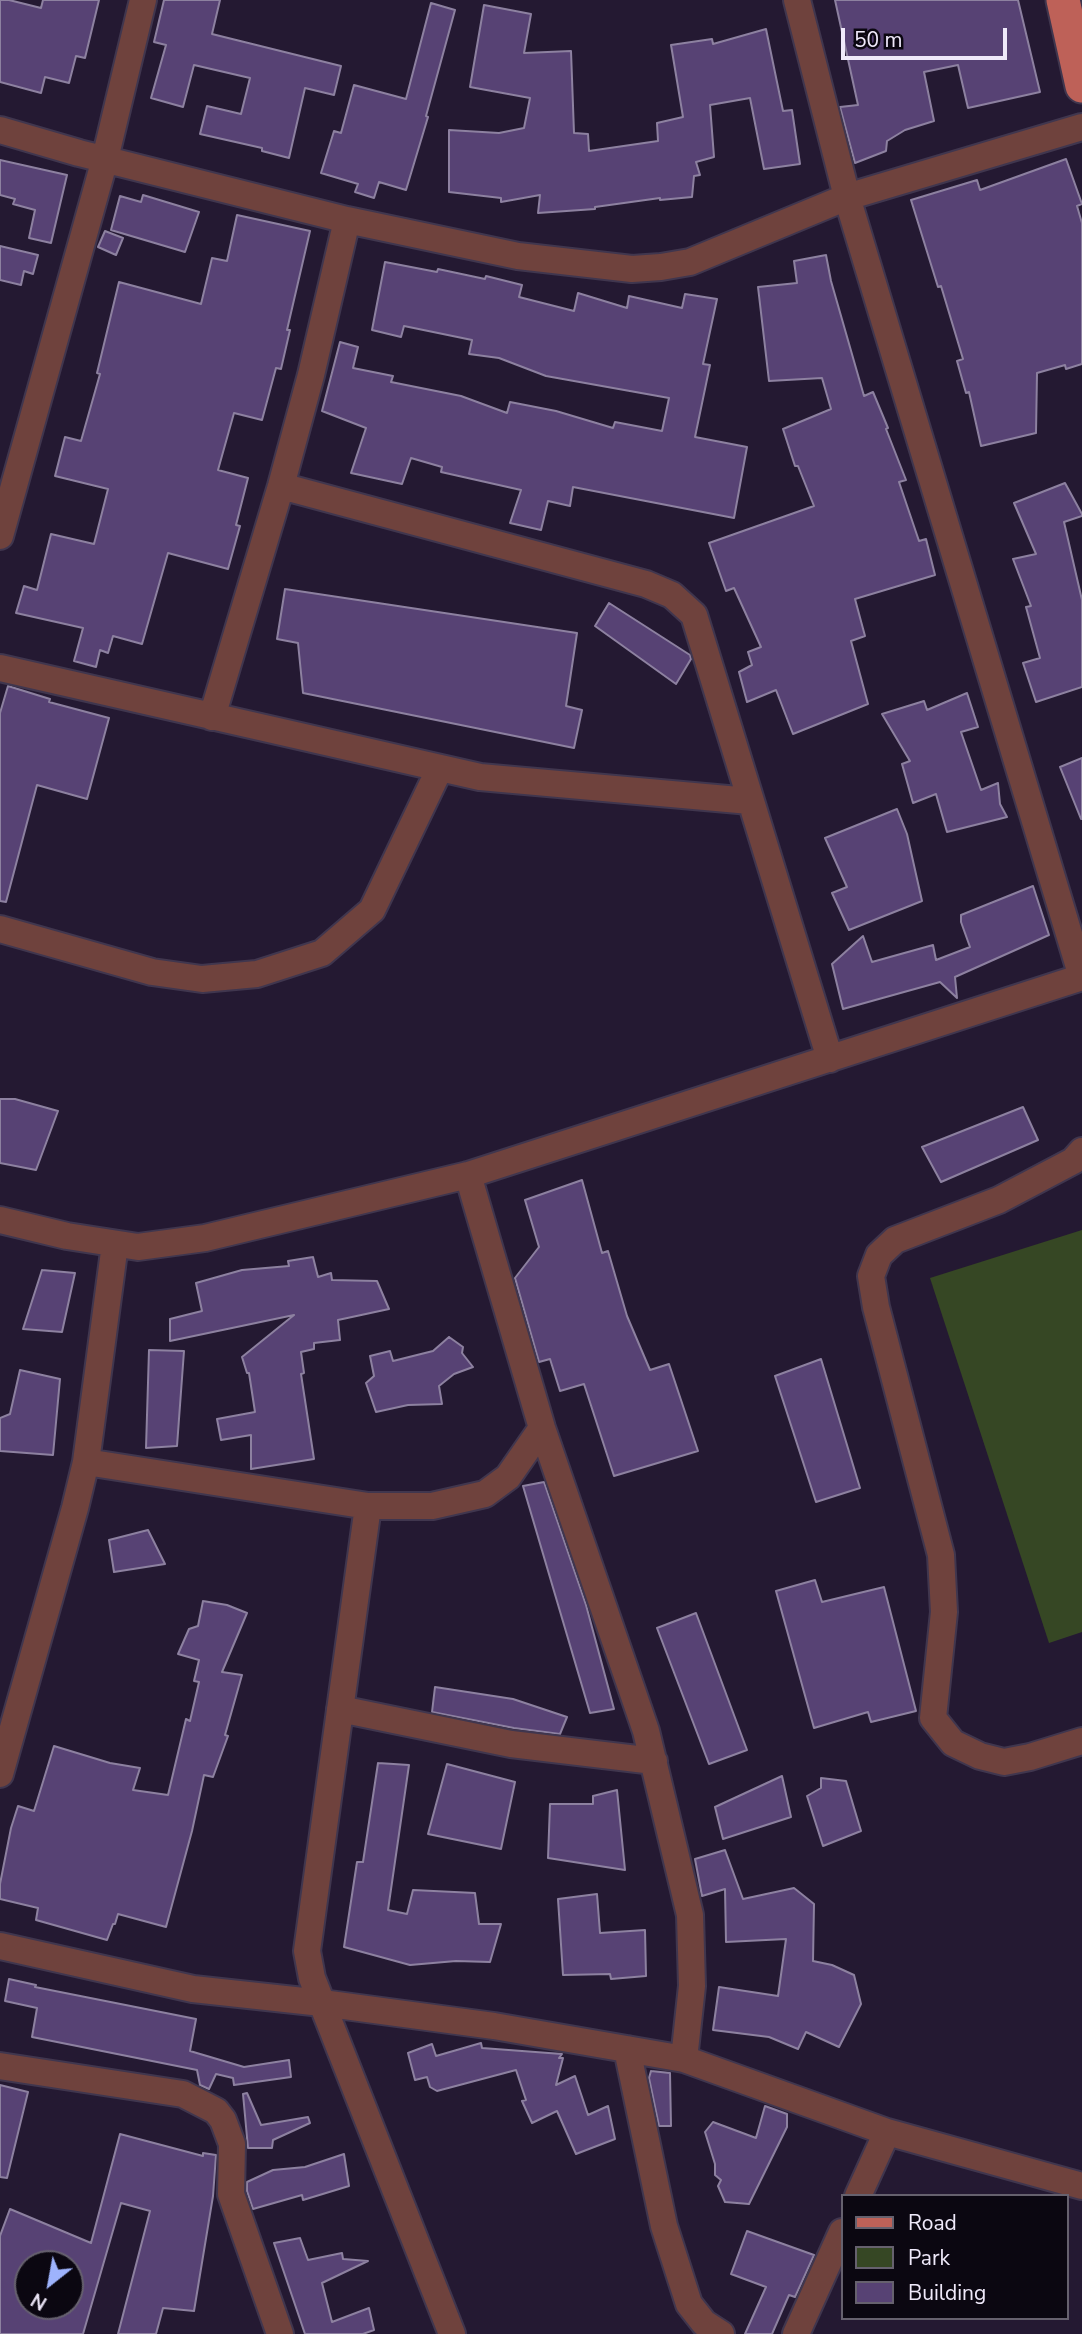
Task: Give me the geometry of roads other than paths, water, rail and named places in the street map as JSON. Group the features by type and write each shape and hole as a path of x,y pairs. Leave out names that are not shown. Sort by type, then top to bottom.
{"main road":[{"path":"1063,0 1082,86"},
{"path":"1071,0 1071,34"}],"street":[{"path":"0,536 105,159 143,0"},
{"path":"0,1220 138,1247 205,1238 468,1175 1082,977 847,197 797,0"},
{"path":"0,130 347,220 518,256 632,269 690,262 847,197 1082,127"},
{"path":"212,717 281,486 311,375 347,220"},
{"path":"281,486 646,584 673,595 694,615 830,1059"},
{"path":"0,668 480,777 750,801"},
{"path":"0,929 152,972 202,979 257,974 321,953 372,910 440,768"},
{"path":"1082,1151 1073,1161 999,1200 895,1240 879,1255 871,1276 876,1307 941,1555 944,1612 933,1718 953,1743 980,1756 1004,1762 1082,1741"},
{"path":"468,1175 542,1428 654,1761 690,1915 692,1986 684,2059"},
{"path":"0,1774 72,1521 86,1462 115,1244"},
{"path":"86,1462 368,1506 432,1506 485,1494 508,1477 542,1428"},
{"path":"368,1506 307,1951 312,1978 452,2334"},
{"path":"340,1709 511,1744 654,1761"},
{"path":"0,1947 193,1989 494,2026 684,2059 887,2132 1082,2186"},
{"path":"627,2049 664,2226 689,2304 704,2323 721,2334"},
{"path":"0,2066 183,2094 216,2111 223,2120 232,2144 231,2194 280,2334"},
{"path":"859,2194 887,2132"},
{"path":"796,2334 841,2234"}]}
